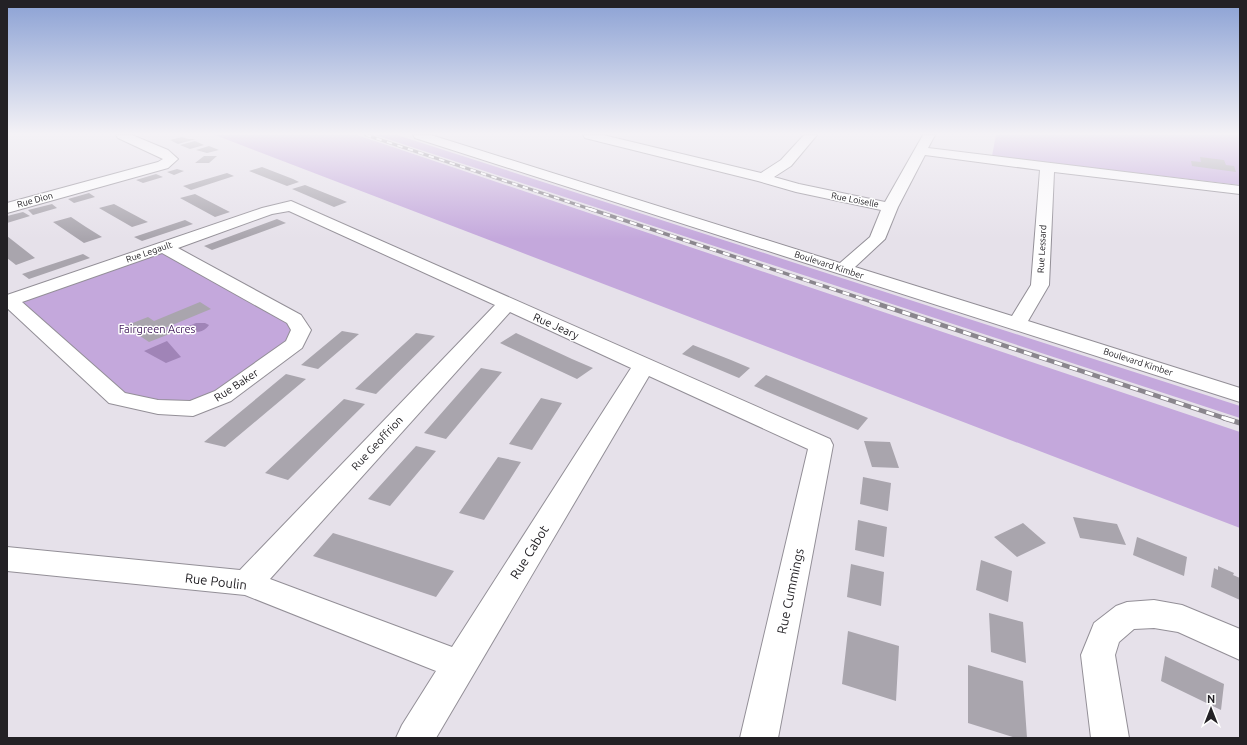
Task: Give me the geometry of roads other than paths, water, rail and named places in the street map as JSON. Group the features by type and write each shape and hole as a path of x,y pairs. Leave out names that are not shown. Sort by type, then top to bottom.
{"street":[{"name":"Rue Dion","path":"7,208 146,170"},
{"name":"Boulevard Kimber","path":"529,170 1240,395"},
{"name":"Rue Loiselle","path":"730,170 796,188 890,207"},
{"path":"763,178 776,170"},
{"path":"843,269 877,239 890,207 911,170"},
{"name":"Rue Lessard","path":"1018,324 1040,285 1047,170"},
{"path":"1062,170 1239,191"},
{"name":"Rue Legault","path":"8,301 278,208 291,206"},
{"name":"Rue Jeary","path":"291,206 821,445"},
{"name":"Rue Baker","path":"8,301 117,398 158,408 193,409 223,396 295,344 301,330 294,319 164,247"},
{"name":"Rue Geoffrion","path":"247,583 507,304"},
{"name":"Rue Cabot","path":"415,738 644,365"},
{"name":"Rue Cummings","path":"762,737 821,445"},
{"name":"Rue Poulin","path":"7,559 247,583 460,665"},
{"path":"1110,738 1098,655 1106,632 1127,616 1154,614 1182,619 1240,645"}],"railway":[{"path":"471,170 593,210"},
{"path":"590,209 875,303"},
{"path":"872,302 1227,419"},
{"path":"1224,418 1240,423"}],"park label":[{"name":"Fairgreen Acres","path":"157,329"}]}
